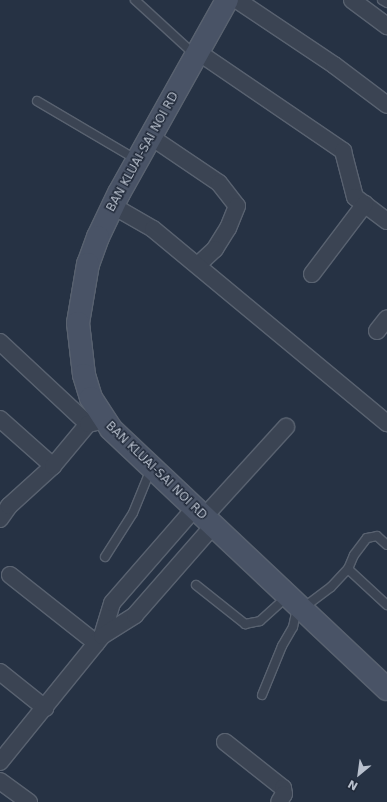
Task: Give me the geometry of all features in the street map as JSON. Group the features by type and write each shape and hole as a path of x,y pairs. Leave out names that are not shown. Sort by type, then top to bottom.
{"street":[{"name":"BAN KLUAI-SAI NOI RD","path":"227,0 113,206 88,264 78,323 84,375 96,422 151,468 297,602 387,689"},
{"path":"237,0 334,65 387,105"},
{"path":"352,0 387,26"},
{"path":"197,54 343,151 355,197 387,221"},
{"path":"151,137 220,183 237,206 228,228 215,249 198,265"},
{"path":"312,274 365,204"},
{"path":"113,206 153,229 387,423"},
{"path":"377,331 387,318"},
{"path":"0,342 96,422 53,466 9,506 0,519"},
{"path":"0,419 53,466"},
{"path":"99,639 112,603 204,517 286,427"},
{"path":"0,762 99,639 135,614 204,517"},
{"path":"10,575 99,639"},
{"path":"0,672 45,708"},
{"path":"225,742 283,788 284,794 279,802"},
{"path":"0,781 28,802"}],"lane":[{"path":"135,0 197,54"},
{"path":"382,0 387,3"},
{"path":"37,101 138,161"},
{"path":"105,556 133,513 151,468"},
{"path":"196,584 245,624 260,621 331,587 348,569 354,555 367,538 377,536 387,545"},
{"path":"348,569 387,605"},
{"path":"262,695 282,646 293,627 297,602"}]}
